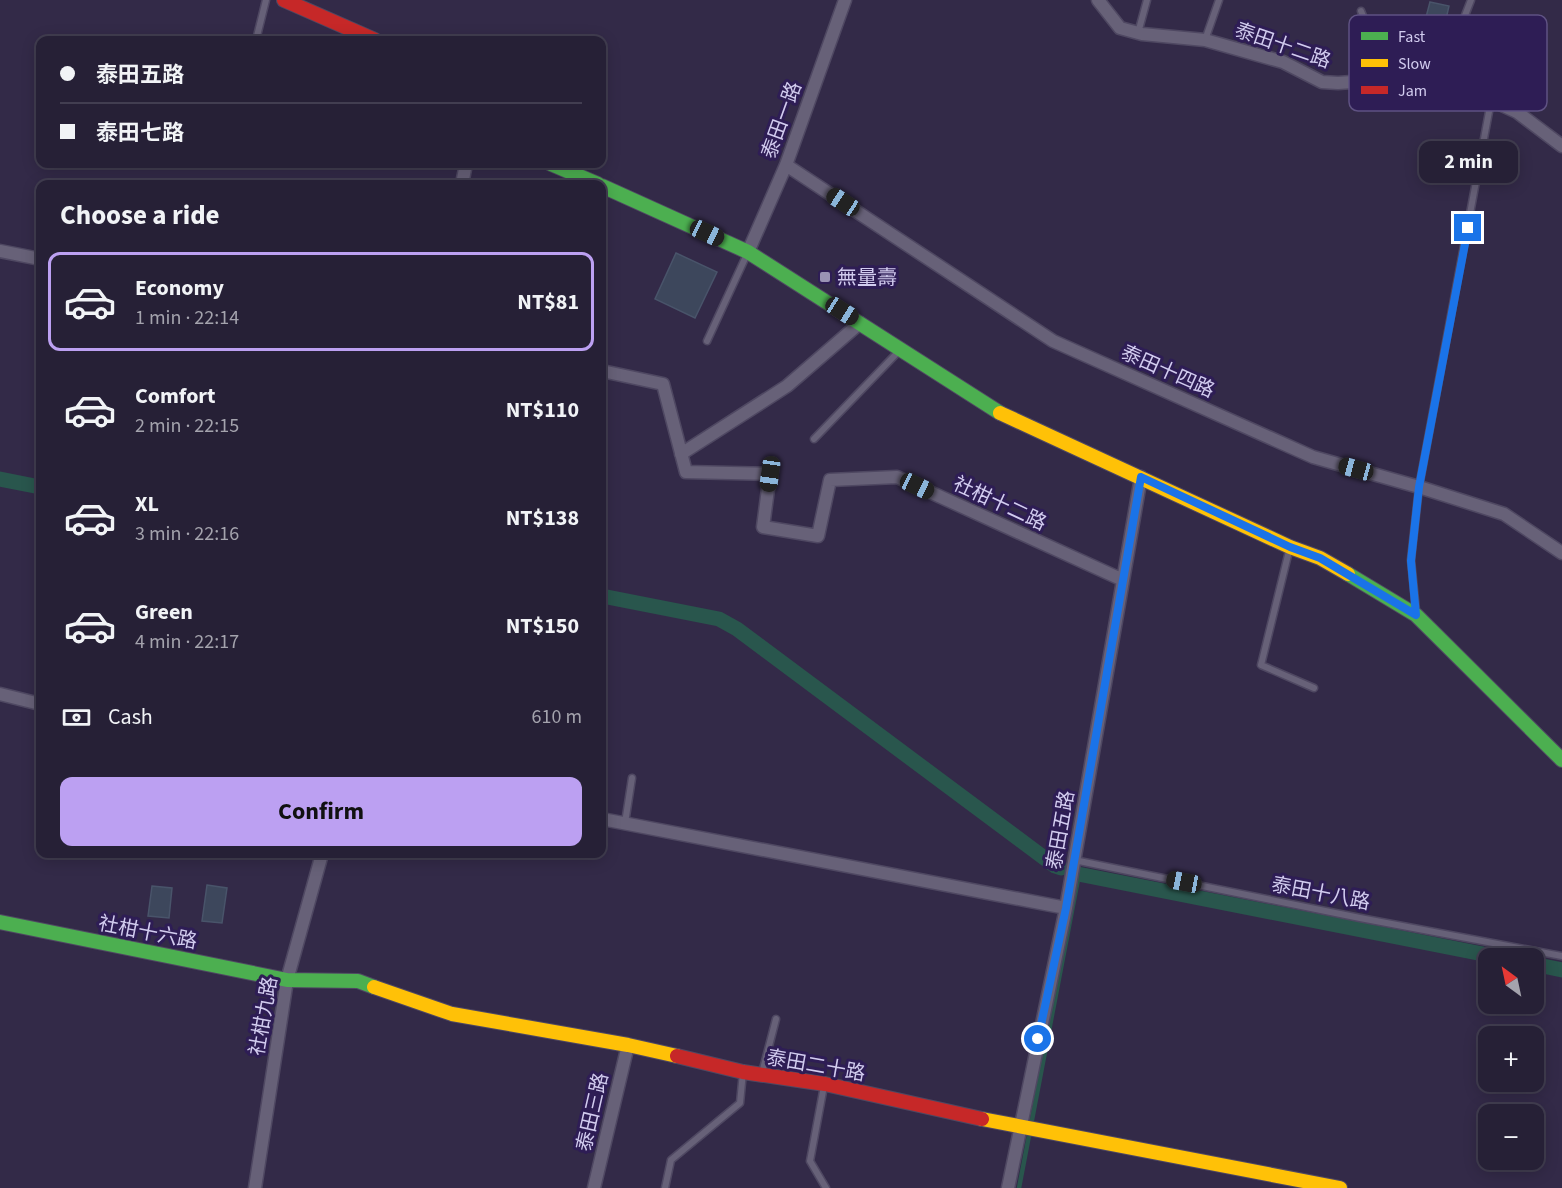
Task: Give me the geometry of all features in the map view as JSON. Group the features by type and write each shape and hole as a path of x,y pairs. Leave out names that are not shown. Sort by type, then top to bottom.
{"street":[{"path":"284,0 366,36"},
{"name":"泰田一路","path":"748,252 786,165 845,0"},
{"name":"泰田十二路","path":"1098,0 1120,28 1138,33 1205,40 1283,62 1322,82 1349,82"},
{"name":"泰田十二路","path":"1515,111 1562,146"},
{"name":"泰田十四路","path":"786,165 1053,341 1313,457 1504,514 1562,553"},
{"path":"560,168 588,180"},
{"path":"606,188 748,252 991,409 1290,547 1320,558 1416,615 1562,760"},
{"path":"0,251 36,258"},
{"path":"681,454 788,386 860,323"},
{"name":"社柑十二路","path":"606,372 663,384 686,472 770,474 763,527 818,536 830,480 897,477 1123,580"},
{"name":"泰田五路","path":"1008,1188 1066,908 1141,477"},
{"path":"0,694 36,703"},
{"path":"606,820 1066,908"},
{"name":"社柑九路","path":"255,1188 287,980 321,858"},
{"name":"社柑十六路","path":"0,922 287,980"},
{"name":"泰田二十路","path":"287,980 358,981 452,1014 628,1045 743,1072 825,1084 1020,1127 1340,1188"},
{"name":"泰田三路","path":"594,1188 628,1045"}],"lane":[{"path":"257,36 266,0"},
{"path":"1138,33 1147,0"},
{"path":"1205,40 1219,0"},
{"path":"1465,15 1471,0"},
{"path":"1361,11 1363,15"},
{"path":"1416,615 1411,561 1419,487 1489,111"},
{"path":"706,341 748,252"},
{"path":"814,439 901,349"},
{"path":"1290,547 1261,665 1314,688"},
{"path":"625,823 632,778"},
{"name":"泰田十八路","path":"1074,860 1562,956"},
{"path":"762,1075 776,1019"},
{"path":"665,1188 671,1160 740,1103 743,1072"},
{"path":"825,1084 810,1161 826,1188"}],"building":[{"path":"1430,2 1449,6 1447,15 1427,15"},
{"path":"676,253 717,272 695,318 655,299"},
{"path":"207,885 227,888 222,923 202,921"},
{"path":"152,886 172,888 169,918 148,916"}],"waterway":[{"path":"0,479 36,486"},
{"path":"606,597 719,619 737,629 1055,866 1061,868"},
{"path":"1078,874 1478,953"},
{"path":"1019,1188 1079,874"},
{"path":"1544,966 1562,970"}],"traffic: fast":[{"path":"560,168 589,180"},
{"path":"606,188 748,252 1000,413"},
{"path":"1348,574 1416,615 1562,760"},
{"path":"0,922 287,980 358,981 374,987"}],"traffic: slow":[{"path":"1000,413 1290,547 1320,558 1348,574"},
{"path":"374,987 452,1014 628,1045 677,1056"},
{"path":"982,1119 1340,1188"}],"traffic: jam":[{"path":"284,0 366,36"},
{"path":"677,1056 743,1072 825,1084 982,1119"}],"place":[{"name":"無量壽","path":"825,277"}],"route":[{"path":"1038,1039 1066,908 1141,477 1290,547 1320,558 1416,615 1411,561 1419,487 1468,228"}]}
